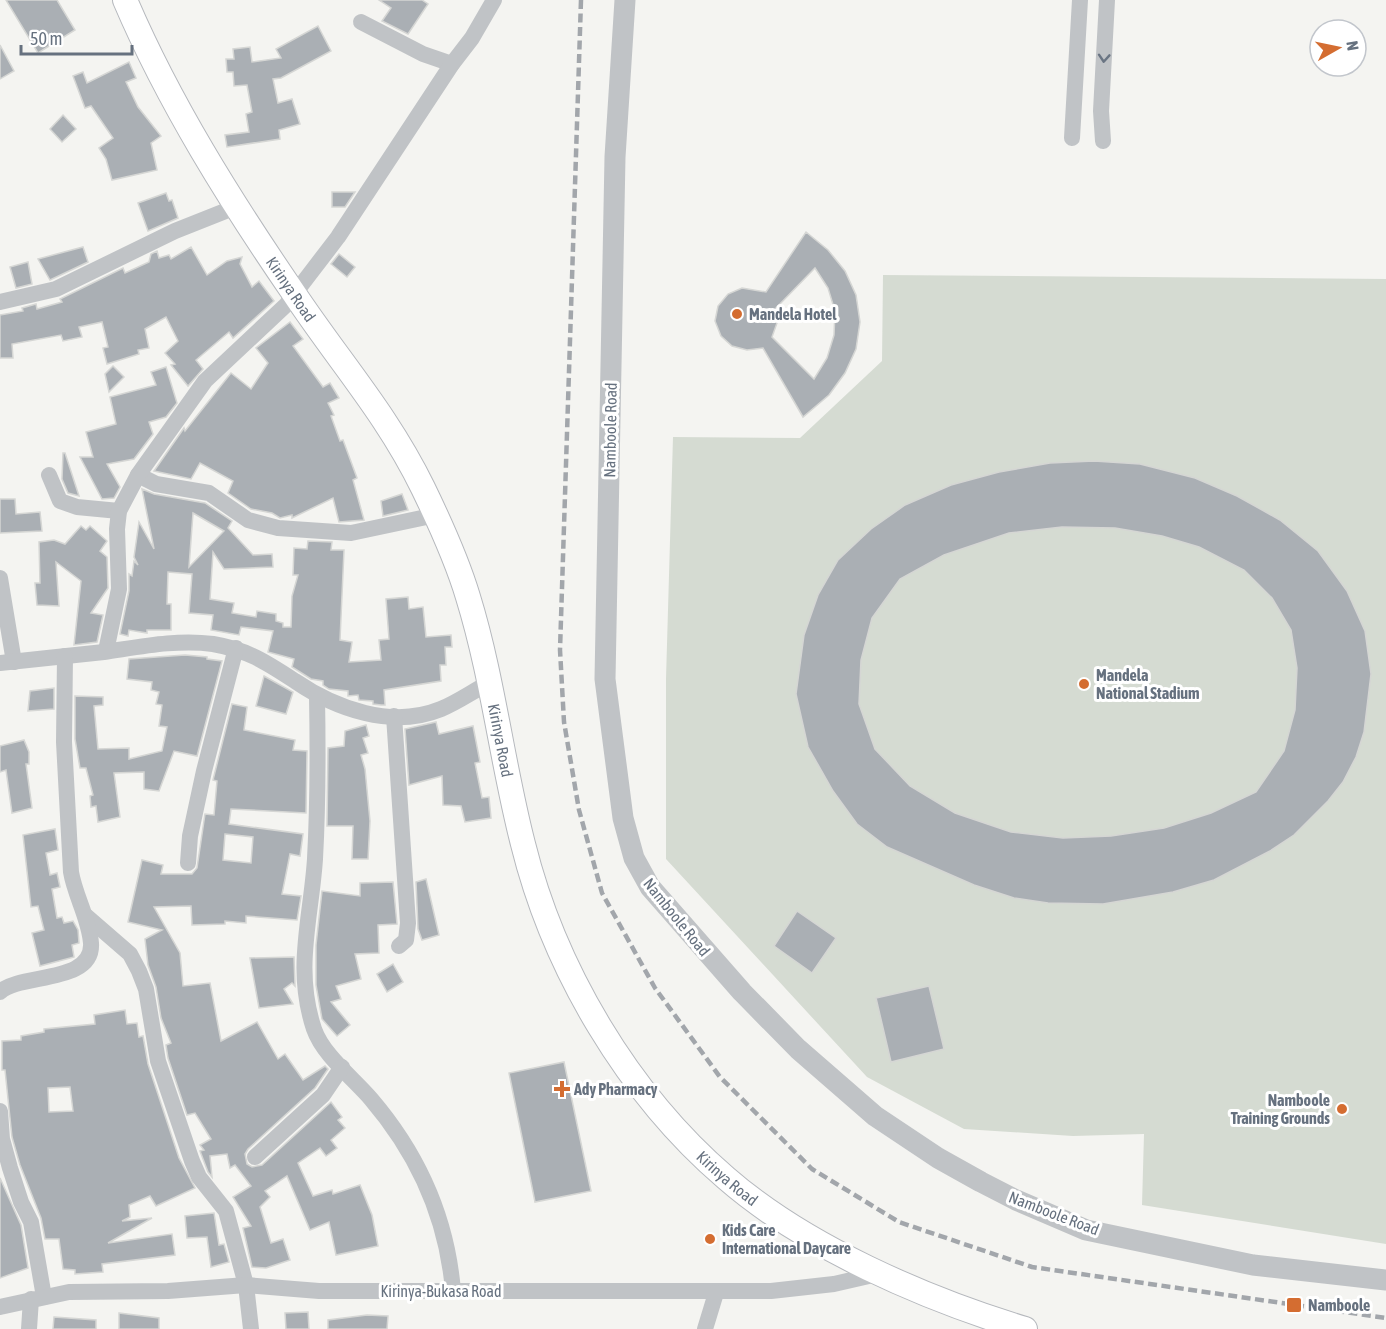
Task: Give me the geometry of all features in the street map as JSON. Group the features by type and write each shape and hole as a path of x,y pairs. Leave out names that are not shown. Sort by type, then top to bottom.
{"main road":[{"name":"Kirinya Road","path":"125,0 185,120 294,294 380,411 436,515 468,595 522,842 536,893 575,982 635,1078 675,1128 729,1181 771,1212 882,1273 950,1305 1019,1328"}],"street":[{"path":"106,651 119,589 117,529 119,511 138,475 205,381 294,294 376,183 452,64 472,38 494,0"},
{"name":"Namboole Road","path":"625,0 615,158 605,679 623,818 634,858 650,887 742,992 798,1048 875,1116 938,1158 981,1182 1016,1200 1086,1230 1253,1265 1386,1280"},
{"path":"1072,138 1080,0"},
{"path":"1103,141 1101,111 1107,0"},
{"path":"361,22 423,54 452,64"},
{"path":"0,302 56,289 175,231 238,206"},
{"path":"138,475 164,486 209,493 248,520 278,528 351,533 436,515"},
{"path":"49,476 60,501 77,507 119,511"},
{"path":"0,578 7,662 180,644 209,644 236,648 260,657 317,696 365,714 394,716 440,709 489,683"},
{"path":"188,863 190,836 204,771 236,648"},
{"path":"0,992 16,983 73,971 86,959 92,947 85,915 74,888 69,855 64,742 65,656"},
{"path":"317,696 318,800 310,908 304,937 304,985 315,1030 342,1067 404,1140 420,1167 451,1258 453,1291"},
{"path":"394,716 408,923 406,939 399,946"},
{"path":"85,915 130,954 139,971 146,989 158,1061 174,1110 199,1177 226,1212 246,1285 251,1329"},
{"path":"255,1157 323,1095 342,1067"},
{"path":"0,1111 2,1139 35,1241 38,1298 29,1329"},
{"name":"Kirinya-Bukasa Road","path":"0,1307 69,1292 168,1291 246,1285 319,1291 716,1293 771,1291 834,1284 882,1273"},
{"path":"705,1329 716,1293"}],"shaded area":[{"path":"883,275 1386,279 1386,1244 1142,1205 1144,1134 1073,1136 964,1129 867,1077 666,859 666,679 673,437 800,438 882,361"}],"building":[{"path":"6,0 57,0 75,30 38,53"},
{"path":"379,0 422,0 428,4 408,34 382,21 391,8"},
{"path":"318,26 331,51 281,78 273,79 278,103 292,99 300,124 279,130 280,139 227,147 225,135 249,132 246,114 252,112 247,85 234,86 233,72 227,72 226,59 234,59 233,49 250,47 252,62 281,58 276,49"},
{"path":"0,45 14,71 0,79"},
{"path":"129,62 136,78 126,82 138,107 161,136 151,143 157,170 112,180 106,159 99,148 113,138 91,106 85,108 73,76 83,72 87,83"},
{"path":"63,115 76,129 62,142 50,129"},
{"path":"332,192 355,192 345,207 332,207"},
{"path":"166,193 169,201 172,200 178,218 148,231 138,203"},
{"path":"806,232 828,250 845,271 856,295 860,322 856,349 845,373 829,395 803,417 763,348 747,350 732,346 721,336 715,321 718,306 728,294 742,288 766,292","holes":["815,268 828,288 835,311 834,335 827,358 814,379 772,337 777,323 776,308"]},
{"path":"83,247 88,262 50,280 38,259"},
{"path":"191,247 207,275 227,261 242,257 240,264 252,287 259,281 274,301 233,338 229,332 196,360 203,369 188,386 171,365 175,364 165,353 178,341 166,317 145,329 149,348 138,350 139,354 107,364 103,348 108,347 102,322 79,327 82,337 63,341 61,335 12,344 13,358 0,358 0,315 23,311 22,308 36,304 37,309 62,302 60,299 123,268 125,273 149,262 151,254 157,251 159,258 169,255 171,259"},
{"path":"339,254 355,267 347,277 331,264"},
{"path":"28,262 32,284 16,288 10,267"},
{"path":"290,322 303,339 293,346 323,387 330,383 339,398 328,403 334,415 331,416 340,441 343,440 357,478 353,480 364,520 339,522 333,498 292,518 292,515 280,518 272,513 251,509 228,493 233,481 200,463 191,479 154,471 184,428 185,431 231,373 251,389 268,363 256,348"},
{"path":"113,366 124,377 109,392 105,374"},
{"path":"166,367 177,403 166,417 149,422 153,434 134,459 107,464 120,487 114,498 102,499 80,457 93,457 86,432 116,424 110,397 156,385 151,372"},
{"path":"63,453 65,453 79,496 68,493 62,479"},
{"path":"1094,461 1140,464 1195,478 1237,496 1280,520 1318,551 1347,591 1365,631 1371,674 1364,732 1356,757 1343,782 1328,801 1294,835 1270,851 1214,880 1173,892 1103,904 1048,903 1014,898 974,885 887,847 857,824 833,791 808,747 796,694 804,635 818,595 838,560 871,529 905,505 951,485 999,472 1050,463","holes":["1062,527 1115,528 1162,536 1199,547 1244,570 1272,598 1291,630 1297,668 1295,710 1284,751 1256,792 1211,813 1164,828 1111,836 1063,838 1011,832 955,813 910,786 875,749 859,704 861,660 872,618 900,579 944,555 1009,533"]},
{"path":"142,489 154,494 205,503 232,521 228,528 253,555 272,554 273,567 224,569 213,552 210,599 234,603 232,613 256,617 257,611 276,614 276,621 283,623 283,627 291,627 292,596 298,575 293,575 294,548 307,549 308,541 332,542 331,550 344,550 340,640 352,642 349,662 381,660 379,640 389,639 386,599 408,597 409,609 423,607 426,637 451,635 452,647 445,647 446,665 440,665 441,681 384,690 385,705 359,700 358,695 348,696 348,691 329,689 323,685 323,681 311,679 292,667 294,659 268,652 273,631 241,627 239,635 211,630 213,615 189,613 192,574 168,572 167,604 171,604 171,630 147,630 147,633 129,630 128,636 120,634 129,591 129,574 132,576 134,561 138,565 134,557 139,522 154,549","holes":["193,513 224,531 189,567"]},
{"path":"402,494 408,510 383,516 381,501"},
{"path":"0,499 15,499 16,514 40,512 42,531 0,533"},
{"path":"81,526 86,530 90,526 107,541 100,551 107,557 108,588 91,613 103,615 97,642 74,645 81,581 56,562 59,606 37,605 35,583 40,583 39,542 54,540 65,544"},
{"path":"185,655 222,661 197,756 174,751 159,791 144,789 144,772 114,773 120,817 98,822 96,806 91,807 90,796 93,795 86,768 80,768 75,739 75,696 103,697 103,705 94,706 98,749 129,748 129,759 162,751 167,727 159,726 162,705 156,704 159,692 151,690 152,682 127,679 129,659"},
{"path":"264,676 293,692 286,714 256,706"},
{"path":"54,688 54,709 28,711 30,691"},
{"path":"232,704 247,707 244,730 295,740 293,750 307,751 306,813 231,809 229,824 303,834 300,856 290,854 282,894 301,896 297,920 246,916 246,923 225,921 225,924 192,925 191,906 154,907 180,953 183,986 210,983 221,1041 257,1022 278,1059 285,1054 303,1080 325,1066 328,1069 315,1088 248,1149 245,1154 247,1164 252,1167 262,1165 331,1102 342,1117 338,1120 345,1128 331,1140 337,1148 326,1156 320,1148 298,1163 313,1196 332,1190 333,1194 360,1185 372,1215 378,1246 336,1255 329,1222 310,1230 287,1176 265,1191 270,1197 260,1207 271,1243 283,1239 290,1260 266,1268 252,1267 243,1228 251,1226 233,1197 251,1186 235,1165 230,1168 227,1154 210,1156 212,1177 200,1151 204,1150 200,1145 211,1139 195,1113 187,1115 168,1058 166,1045 171,1043 161,1018 156,987 148,965 145,939 162,930 128,922 142,860 163,865 161,874 192,874 197,868 205,814 214,815 217,781 213,780","holes":["225,834 253,837 251,863 223,860"]},
{"path":"436,722 439,734 473,726 480,762 475,763 482,798 489,797 491,818 465,822 461,806 443,805 442,776 409,785 405,729"},
{"path":"366,725 369,736 363,738 368,753 361,755 365,769 370,821 368,859 352,859 353,826 327,826 328,748 344,746 345,731"},
{"path":"24,740 29,752 29,764 26,764 32,808 12,813 6,770 0,772 0,746"},
{"path":"55,829 58,850 46,853 50,875 57,873 60,887 52,889 57,918 62,917 64,923 73,921 78,930 79,943 72,945 74,957 40,966 32,933 44,930 38,906 31,907 23,835"},
{"path":"426,879 439,935 422,940 418,929 416,882"},
{"path":"393,882 397,924 378,925 379,953 355,954 361,979 336,986 341,999 331,1002 350,1025 337,1036 322,1019 316,985 316,945 322,891 360,896 360,883"},
{"path":"797,911 836,938 812,973 774,946"},
{"path":"294,957 295,986 292,983 284,989 293,1004 259,1008 250,958"},
{"path":"393,964 403,982 387,992 377,974"},
{"path":"929,986 944,1049 891,1062 876,998"},
{"path":"125,1010 127,1024 137,1023 139,1037 143,1036 148,1064 179,1158 195,1188 156,1206 150,1196 129,1205 130,1217 122,1221 152,1218 108,1243 172,1234 175,1255 102,1264 103,1272 75,1274 75,1270 63,1269 59,1239 45,1239 41,1218 20,1165 12,1137 5,1070 2,1070 2,1041 21,1040 21,1036 44,1032 44,1029 95,1024 94,1015","holes":["70,1087 73,1111 49,1112 48,1088"]},
{"path":"564,1062 591,1191 535,1202 509,1073"},
{"path":"0,1178 21,1225 28,1268 0,1278"},
{"path":"214,1213 219,1245 224,1244 229,1262 211,1267 207,1237 187,1238 185,1216"},
{"path":"308,1312 309,1329 286,1329 285,1313"},
{"path":"119,1313 159,1318 159,1329 119,1329"},
{"path":"367,1315 388,1316 387,1329 328,1329 328,1320"},
{"path":"54,1317 96,1320 96,1329 53,1329"}],"railway":[{"path":"581,0 560,650 564,722 579,810 602,893 655,988 720,1077 812,1169 899,1222 1032,1267 1386,1318"}],"place":[{"name":"Mandela Hotel","path":"737,314"},
{"name":"Mandela National Stadium","path":"1084,684"},
{"name":"Ady Pharmacy","path":"562,1089"},
{"name":"Namboole Training Grounds","path":"1342,1109"},
{"name":"Kids Care International Daycare","path":"710,1239"},
{"name":"Namboole","path":"1294,1305"}]}
